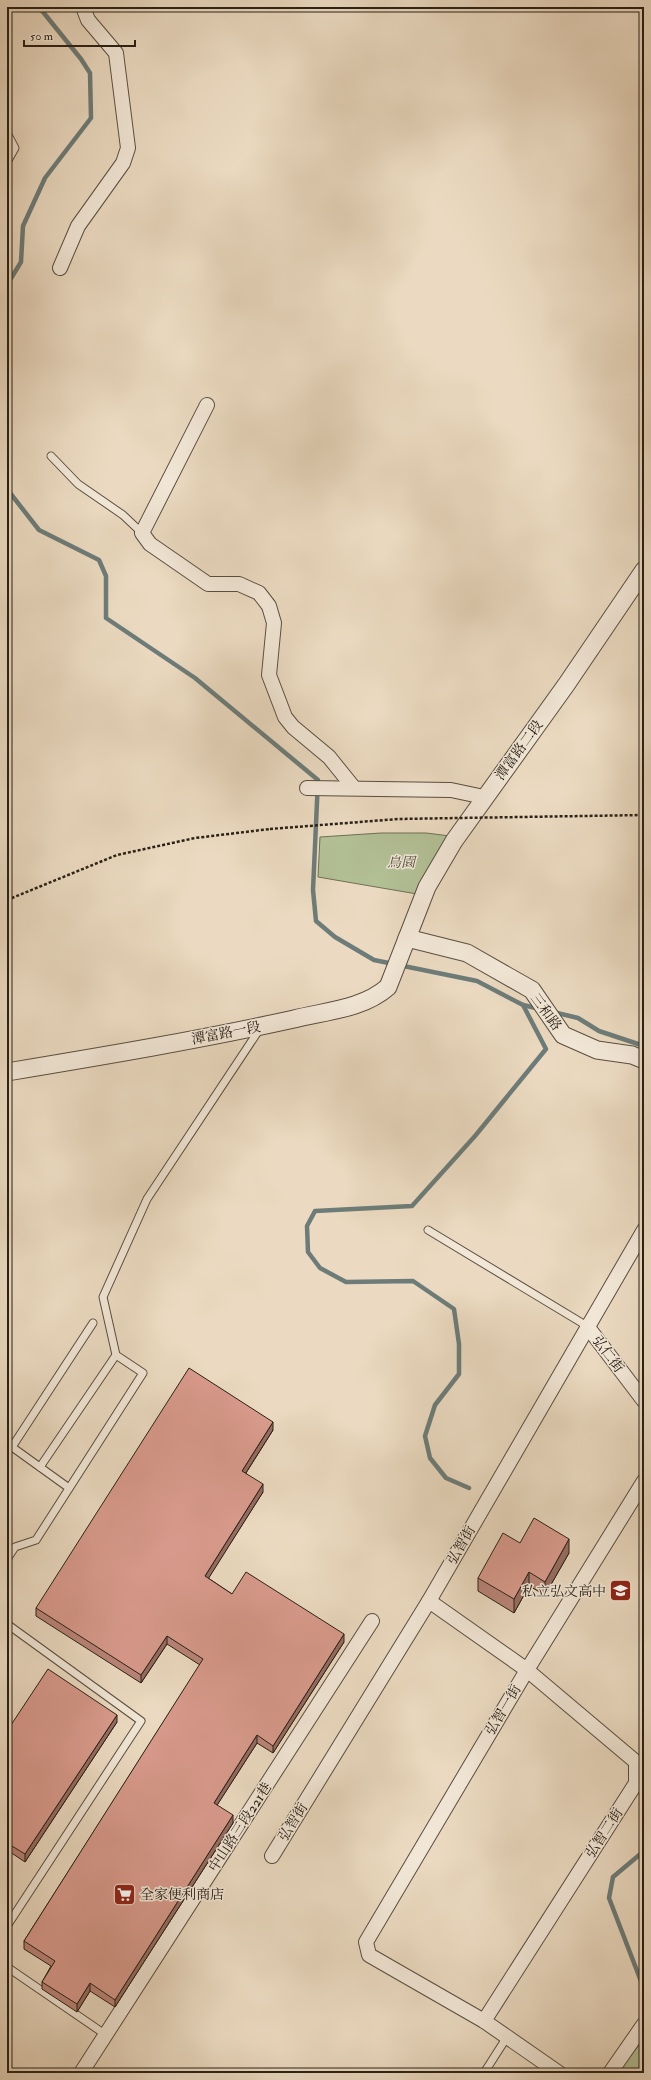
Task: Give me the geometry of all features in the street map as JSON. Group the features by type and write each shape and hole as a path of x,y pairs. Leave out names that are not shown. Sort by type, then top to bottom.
{"street":[{"path":"60,268 78,226 123,163 128,148 116,54 88,20 83,7"},
{"path":"207,404 142,533 150,544 208,584 239,584 260,593 269,606 274,623 269,675 285,717 293,727 329,758 354,788"},
{"name":"潭富路二段","path":"405,944 427,887 454,841 484,797 566,685 644,570"},
{"path":"309,788 451,790 484,797"},
{"name":"潭富路一段","path":"7,1072 113,1055 261,1027 368,1001 379,995 388,987 405,944"},
{"name":"三和路","path":"405,944 438,944 467,953 532,990 563,1035 597,1050 632,1055 644,1060"},
{"name":"弘智街","path":"272,1856 429,1601 644,1230"},
{"name":"弘仁街","path":"587,1326 644,1401"},
{"name":"弘智一街","path":"484,2021 369,1954 366,1942 527,1670 644,1481"},
{"name":"弘智二街","path":"429,1601 527,1670 636,1762 636,1783 484,2021"},
{"name":"中山路三段221巷","path":"81,2073 372,1620"},
{"path":"484,2021 558,2073"},
{"path":"610,2073 644,2024"}],"lane":[{"path":"7,133 15,148 7,162"},
{"path":"51,456 78,484 123,515 142,533"},
{"path":"7,1559 15,1547 36,1540 143,1373 116,1355 103,1297 147,1199 261,1027"},
{"path":"428,1230 587,1326"},
{"path":"69,1488 12,1447 93,1323"},
{"path":"40,1467 116,1355"},
{"path":"7,1624 141,1721 7,1926"},
{"path":"7,1967 106,2035"},
{"path":"484,2073 506,2037"}],"path":[{"path":"7,900 118,855 195,838 270,829 398,820 644,815"}],"green space":[{"name":"鳥園","path":"381,833 426,833 450,836 417,894 318,877 320,837"},
{"path":"644,2038 644,2073 618,2073"}],"building":[{"path":"189,1368 273,1422 242,1471 263,1484 205,1576 232,1594 246,1572 344,1634 273,1746 257,1735 214,1803 233,1815 115,2000 90,1983 77,2004 42,1982 55,1961 24,1941 203,1659 167,1636 141,1675 36,1608"},
{"path":"534,1518 569,1539 545,1582 529,1572 514,1599 478,1578 503,1533 520,1543"},
{"path":"48,1669 117,1715 25,1854 7,1843 7,1731"}],"waterway":[{"path":"7,285 21,262 23,226 45,178 91,118 90,73 81,59 39,7"},
{"path":"7,489 39,530 99,560 106,576 106,618 195,678 318,780 313,890 316,921 335,937 374,960 477,981 523,1005 546,1049 475,1136 412,1206 315,1211 307,1226 308,1252 320,1268 346,1282 413,1281 454,1309 459,1344 459,1374 435,1405 425,1436 430,1458 446,1478 469,1488"},
{"path":"523,1005 540,1009"},
{"path":"553,1012 578,1018 599,1031 644,1046"},
{"path":"644,1851 613,1877 609,1898 644,1989"}],"place":[{"name":"私立弘文高中","path":"621,1591"},
{"name":"全家便利商店","path":"124,1894"}]}
